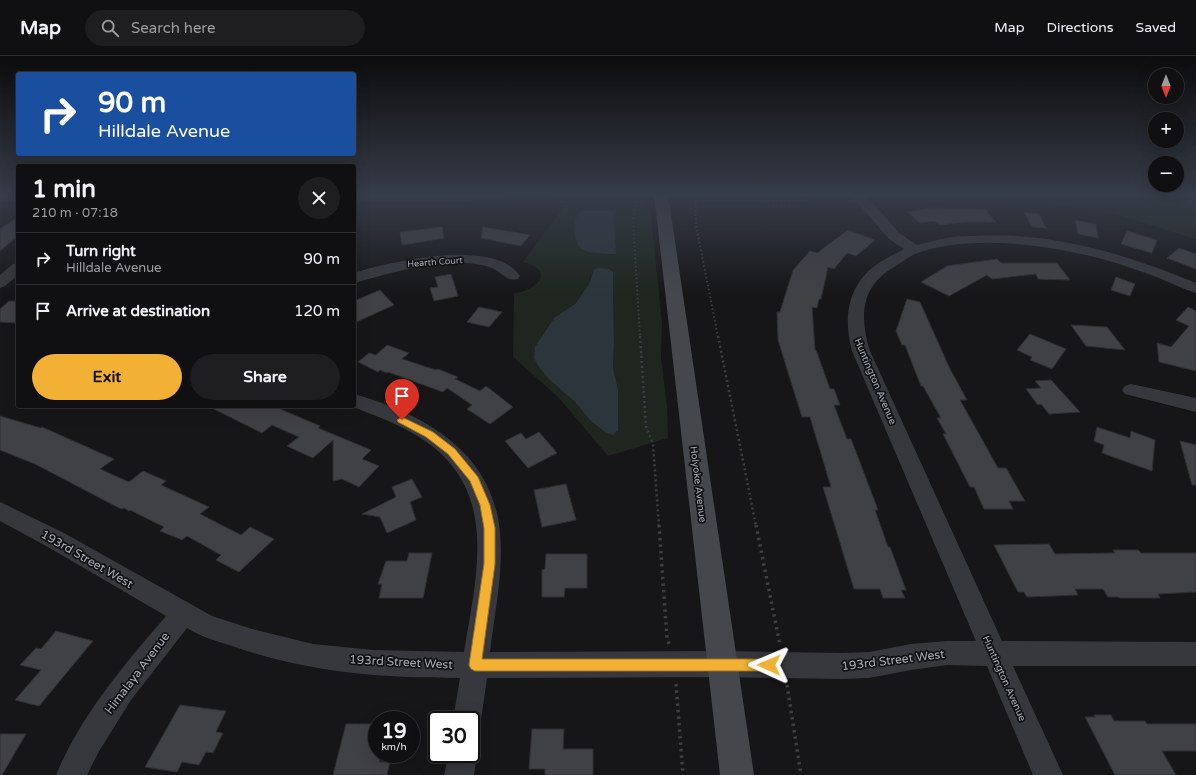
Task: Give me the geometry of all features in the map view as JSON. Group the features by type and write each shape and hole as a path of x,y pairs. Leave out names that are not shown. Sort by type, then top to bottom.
{"street":[{"name":"Holyoke Avenue","path":"651,228 722,664 737,775"},
{"path":"887,228 915,250"},
{"name":"Huntington Avenue","path":"1048,775 861,351 856,336 855,310 858,299 864,287 875,273 884,265 902,256 915,250 949,242 978,240 1010,240 1043,243 1084,250 1155,271 1196,288"},
{"name":"Hearth Court","path":"356,277 395,266 430,260 491,263 498,265 513,276"},
{"path":"0,283 16,269"},
{"path":"1131,390 1196,404"},
{"path":"356,401 418,427 443,444 461,461 474,479 480,492 489,519 490,545 487,590 469,711"},
{"name":"193rd Street West","path":"0,511 56,540 206,626 252,641 313,656 373,663 475,665 722,664 784,666 869,665 947,653 1196,654"},
{"name":"Himalaya Avenue","path":"71,775 88,743 121,690 183,614"},
{"path":"459,775 461,763"}],"path":[{"path":"633,228 646,426 653,444 667,638"},
{"path":"697,228 784,666 801,775"},
{"path":"675,664 682,775"}],"shaded area":[{"path":"549,228 575,228 576,238 579,246 586,250 597,252 575,228 652,228 662,323 661,357 667,406 668,438 608,456 559,398 513,357 514,293 523,291 536,284 541,275 539,270 523,262","holes":["591,275 613,277 613,368 618,389 591,421 574,401 539,341 554,318 575,304 589,284"]},
{"path":"574,228 614,228 616,254 585,251 576,241"},
{"path":"1159,228 1196,228 1196,239"},
{"path":"598,268 609,269 613,272 613,368 618,389 618,430 613,435 605,432 591,421 574,401 549,379 534,358 535,347 554,318 575,304 589,284 594,270"}],"building":[{"path":"2,228 16,228 16,238 0,251 0,229"},
{"path":"442,228 444,238 402,245 400,232"},
{"path":"483,228 530,235 521,246 481,238"},
{"path":"1077,228 1097,228 1098,238 1078,234"},
{"path":"848,230 875,240 856,256 847,253 834,269 828,267 821,299 819,299 817,308 812,307 815,350 830,389 834,389 840,405 834,405 847,439 851,439 878,510 875,510 888,547 890,547 906,590 901,590 905,598 883,598 880,589 854,589 823,487 831,487 810,417 802,417 778,340 777,312 780,312 793,270 810,251 817,253"},
{"path":"1127,231 1157,240 1152,253 1121,244"},
{"path":"1179,248 1196,254 1196,269 1167,258"},
{"path":"997,259 1001,263 1057,263 1070,280 1038,279 1036,274 992,279 987,275 949,296 921,282 947,266"},
{"path":"451,274 458,296 434,301 430,288 438,287 435,277"},
{"path":"1116,277 1135,284 1130,296 1111,290"},
{"path":"380,290 394,305 356,322 356,300"},
{"path":"907,299 920,302 950,369 967,400 960,400 998,468 1006,468 1025,501 1009,501 1013,509 984,509 974,487 970,487 943,434 946,434 937,418 941,418 923,386 921,386 905,345 902,345 896,331"},
{"path":"9,301 16,301 16,323 0,322 0,309"},
{"path":"479,307 502,312 489,327 467,322"},
{"path":"1188,307 1196,311 1196,371 1159,362 1157,343 1171,347 1189,326 1176,320"},
{"path":"1071,325 1107,327 1125,350 1086,346"},
{"path":"1030,334 1066,349 1052,369 1030,360 1032,357 1017,350"},
{"path":"387,345 409,353 402,359 436,370 438,369 458,377 455,379 480,391 486,386 513,407 490,424 467,409 472,405 447,388 443,392 388,372 387,373 380,370 378,372 358,362 369,353 376,355"},
{"path":"1051,380 1080,412 1049,414 1041,404 1038,405 1026,389 1041,388 1035,381"},
{"path":"212,408 278,408 320,426 318,428 371,450 362,459 379,466 359,487 342,479 333,481 333,440 313,458 287,446 299,437 272,425 262,433"},
{"path":"0,416 41,428 42,427 114,459 100,469 129,482 143,471 166,481 161,485 209,507 200,514 241,535 250,527 274,539 239,572 216,560 221,555 187,536 182,540 160,531 164,527 130,510 129,511 124,508 121,509 35,464 0,450"},
{"path":"1097,427 1130,438 1131,431 1155,440 1152,471 1102,453 1104,445 1094,441"},
{"path":"539,432 557,453 528,468 505,441 521,433 526,439"},
{"path":"1180,441 1196,445 1196,485 1192,485"},
{"path":"412,479 422,497 410,502 416,520 387,533 380,517 362,514 396,497 392,487"},
{"path":"566,484 576,520 542,527 534,490"},
{"path":"1049,544 1055,554 1115,553 1113,550 1138,550 1141,553 1196,553 1196,592 1158,594 1160,598 1120,598 1108,597 1103,589 1075,589 1078,595 1027,597 1024,592 1018,592 994,545"},
{"path":"409,553 432,553 423,598 379,598 382,584 378,584 386,561 407,561"},
{"path":"546,554 587,554 587,588 565,588 564,597 542,597 542,570 545,569"},
{"path":"56,631 93,641 39,706 15,700 41,670 20,665 36,648 41,649"},
{"path":"180,705 226,711 216,732 223,733 213,753 206,752 199,765 182,762 177,772 145,767"},
{"path":"1094,715 1111,715 1114,721 1145,721 1147,724 1196,724 1196,751 1162,751 1176,775 1115,775 1085,717 1095,717"},
{"path":"346,724 368,724 368,763 390,763 387,775 333,775"},
{"path":"532,729 564,729 563,749 593,749 593,775 545,775 545,769 529,769"},
{"path":"0,734 26,734 2,775 0,775"}],"route":[{"path":"402,420 430,434 452,451 474,479 485,505 490,528 490,564 475,665 769,665"}]}
